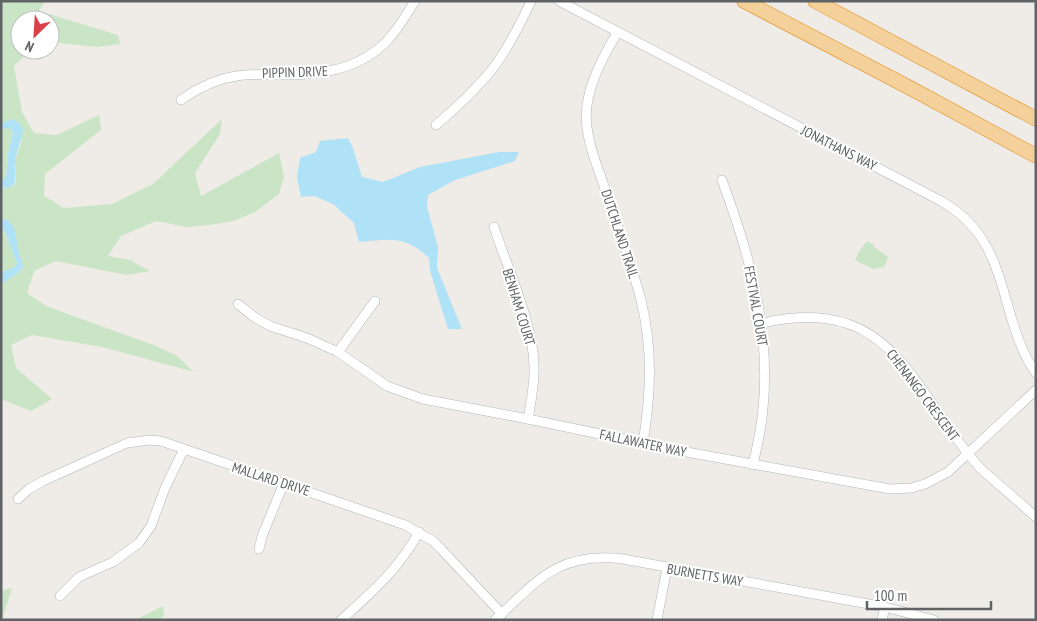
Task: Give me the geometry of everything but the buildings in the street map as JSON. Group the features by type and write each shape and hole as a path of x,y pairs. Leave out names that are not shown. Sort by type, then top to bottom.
{"highway":[{"path":"744,1 1036,156"},
{"path":"816,1 1036,118"}],"street":[{"name":"PIPPIN DRIVE","path":"181,100 208,84 238,75 332,72 359,62 386,43 396,32 415,1"},
{"path":"436,125 471,93 491,70 514,34 531,1"},
{"name":"JONATHANS WAY","path":"559,1 941,201 962,216 988,247 1020,343 1036,372"},
{"name":"DUTCHLAND TRAIL","path":"618,32 597,71 589,92 586,119 590,145 632,269 646,326 650,358 650,385 643,443"},
{"name":"FESTIVAL COURT","path":"722,180 737,219 762,323 765,352 764,401 760,435 753,465"},
{"name":"BENHAM COURT","path":"494,227 531,338 534,364 533,392 528,419"},
{"path":"338,352 375,301"},
{"name":"FALLAWATER WAY","path":"238,304 254,317 270,326 307,338 338,352 387,386 423,399 753,465 890,489 924,484 939,478 956,466 1036,390"},
{"name":"CHENANGO CRESCENT","path":"762,323 794,318 829,319 860,328 875,337 896,356 968,454 1011,496 1036,517"},
{"name":"MALLARD DRIVE","path":"18,499 43,480 127,443 161,441 392,519 419,532 442,550 498,617"},
{"path":"60,596 78,577 113,562 139,544 150,526 165,488 184,449"},
{"path":"259,548 262,536 284,483"},
{"path":"341,620 386,579 410,549 419,532"},
{"name":"BURNETTS WAY","path":"498,617 547,574 572,561 583,558 617,558 885,608 934,620"},
{"path":"657,620 667,568"},
{"path":"882,620 885,608"}],"green space":[{"path":"1,1 45,1 40,10 10,10 10,60 20,60 14,66 22,112 34,133 57,135 99,115 101,130 45,174 44,196 64,208 112,204 153,184 222,119 220,134 195,173 201,196 279,153 284,177 279,194 255,212 233,221 210,225 186,227 156,221 121,236 108,256 130,260 150,271 127,275 55,261 34,271 27,293 46,306 156,346 177,356 194,372 102,347 32,335 11,345 16,368 52,399 31,411 1,399 1,284 18,273 23,267 12,225 1,218 1,187 8,188 14,186 16,181 15,161 22,140 13,119 1,123"},
{"path":"60,17 118,35 120,44 97,47 60,43"},
{"path":"7,128 13,132 8,154 6,178 1,180 1,129"},
{"path":"1,226 17,263 14,268 1,272"},
{"path":"867,241 887,256 884,267 873,269 855,260"},
{"path":"12,588 2,620 1,620 1,591"},
{"path":"163,606 164,616 157,620 135,620"}],"water":[{"path":"13,119 23,129 15,161 15,182 14,185 8,188 1,187 1,180 6,178 8,154 13,133 11,129 1,129 1,123"},
{"path":"348,138 362,177 383,182 420,167 499,152 519,152 515,161 455,180 428,195 427,207 438,247 437,268 462,329 448,329 430,271 429,258 421,251 412,245 396,240 359,242 354,223 333,204 314,196 301,197 297,177 300,158 316,152 320,141"},
{"path":"1,218 12,224 23,267 18,273 1,284 1,272 14,268 17,263 1,226"}]}
